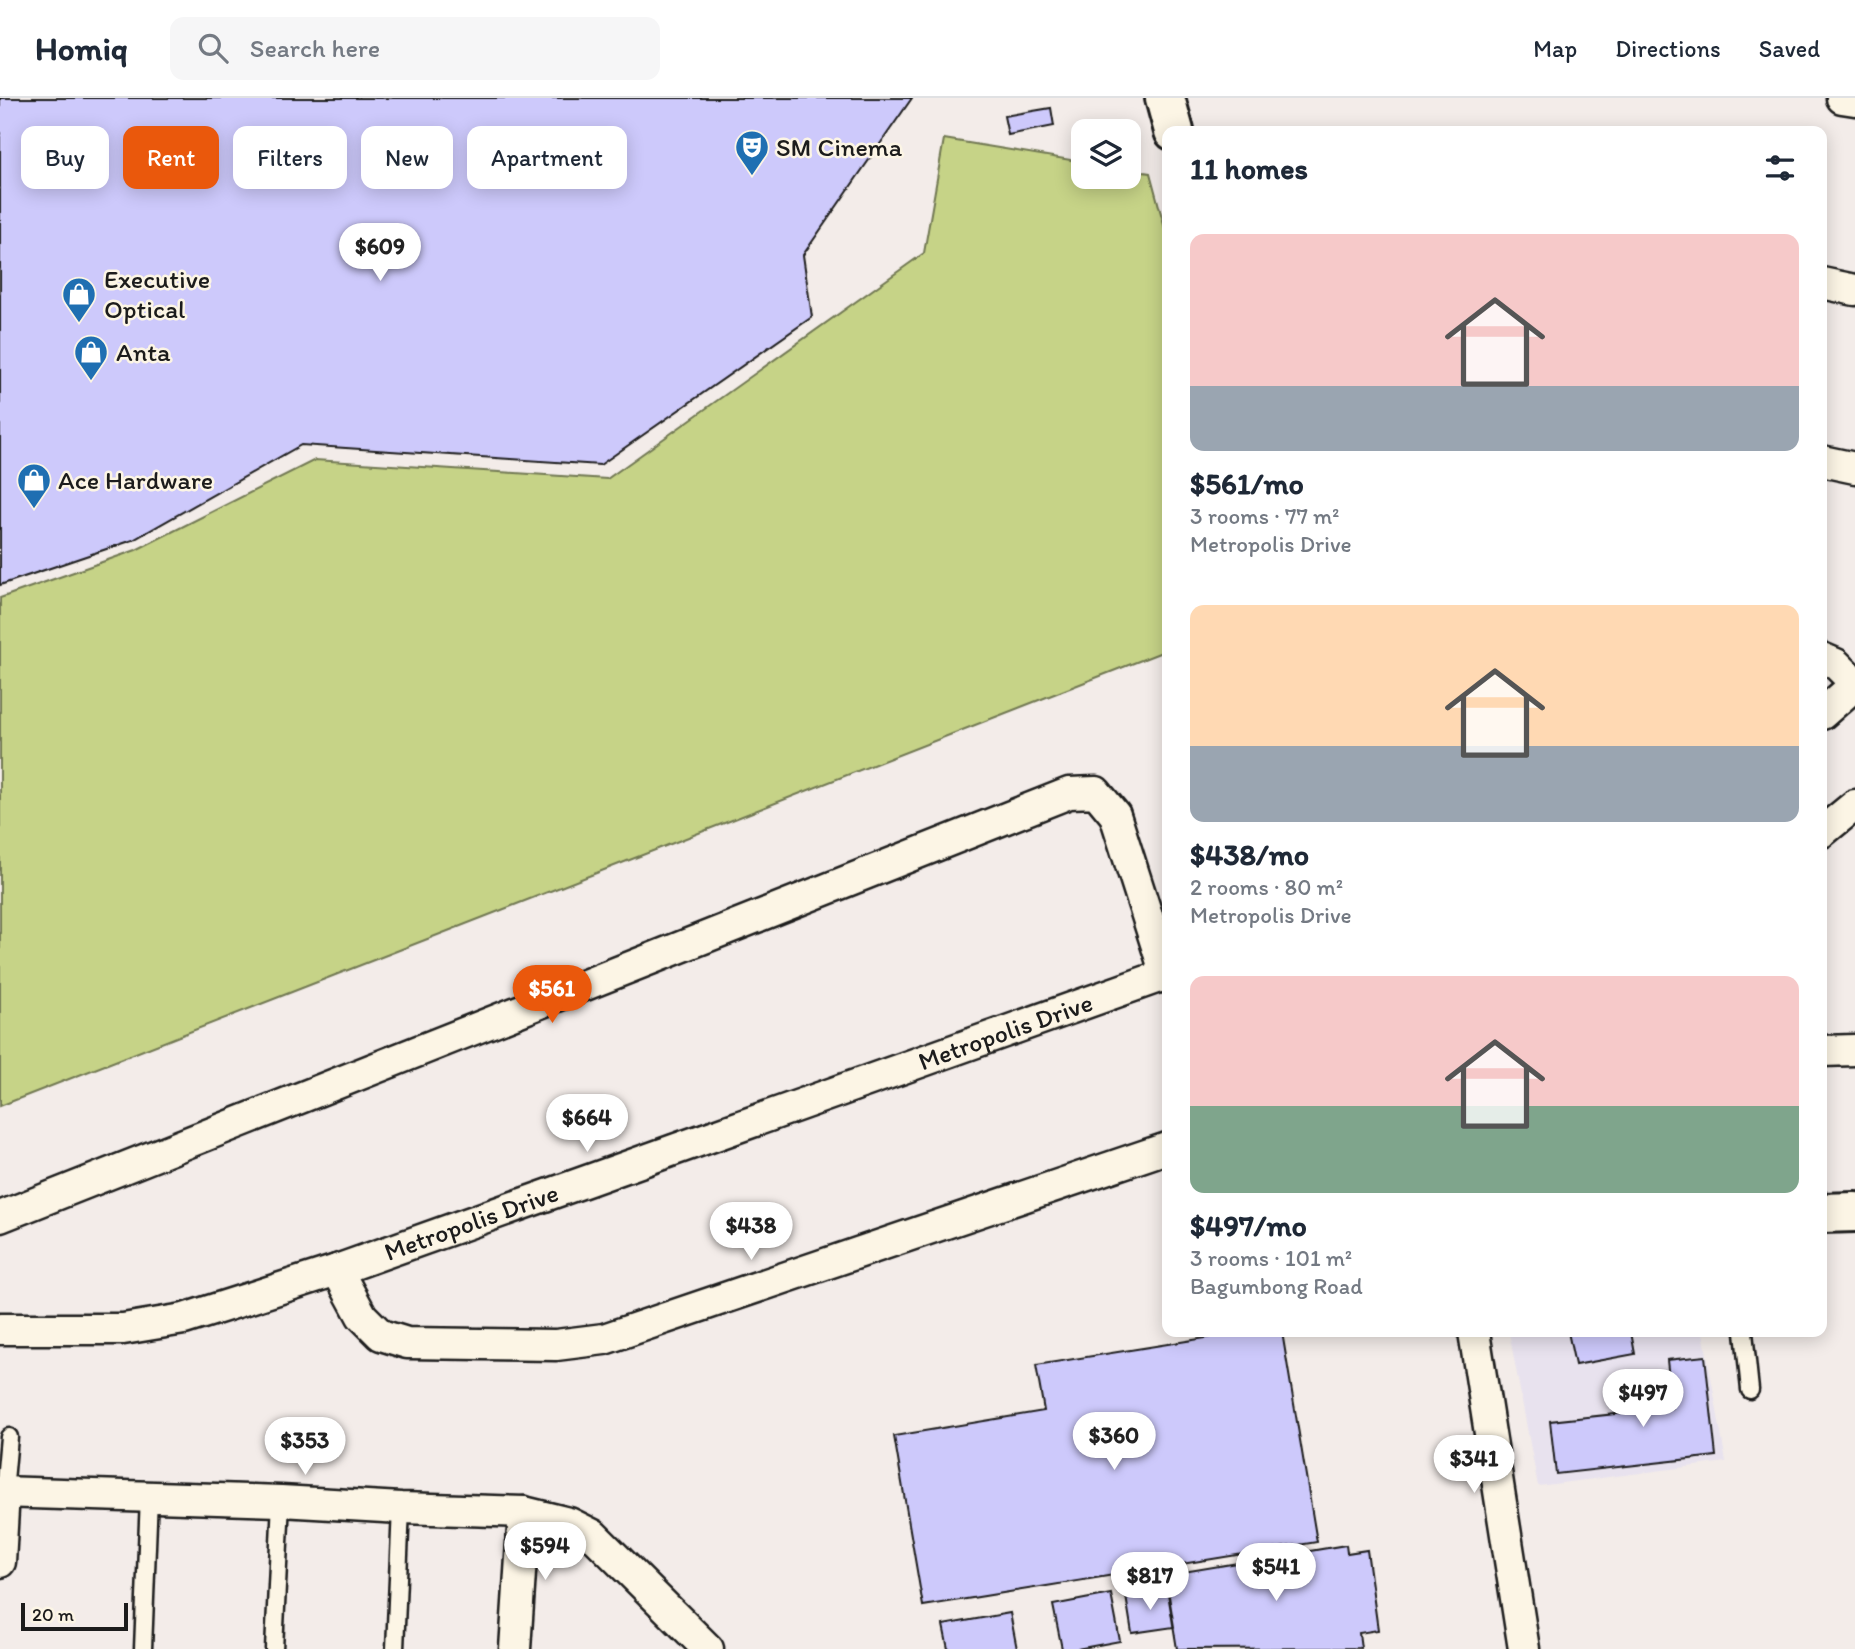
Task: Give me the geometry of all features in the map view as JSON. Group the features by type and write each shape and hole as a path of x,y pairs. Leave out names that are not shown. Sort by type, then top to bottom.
{"main road":[{"path":"1166,98 1173,126"},
{"path":"1827,1213 1855,1212"}],"street":[{"path":"1842,98 1855,100"},
{"path":"1827,284 1855,289"},
{"path":"1827,462 1855,468"},
{"path":"1827,660 1836,664 1855,684 1827,709"},
{"path":"0,1217 1069,793 1096,792 1115,815 1162,961"},
{"path":"1827,828 1855,805"},
{"name":"Metropolis Drive","path":"0,1329 123,1329 184,1319 337,1270 1162,978"},
{"path":"1827,1051 1855,1050"},
{"path":"337,1270 362,1316 381,1335 407,1343 556,1345 604,1339 1162,1150"},
{"path":"1475,1337 1524,1649"},
{"path":"0,1562 2,1492 281,1501 524,1513 569,1523 593,1535 708,1649"},
{"path":"515,1649 524,1513"}],"lane":[{"path":"1745,1337 1751,1390"},
{"path":"2,1492 9,1437"},
{"path":"143,1649 149,1496"},
{"path":"274,1649 281,1501"},
{"path":"396,1649 401,1508"}],"shaded area":[{"path":"1510,1337 1704,1337 1726,1462 1538,1486"}],"green space":[{"path":"944,139 1071,160 1071,189 1141,189 1141,172 1150,173 1162,217 1162,652 0,1106 0,598 136,550 315,460 607,479 924,253"}],"building":[{"path":"0,98 912,98 803,255 812,317 600,465 301,445 133,540 0,585"},
{"path":"1051,108 1054,126 1008,135 1004,116"},
{"path":"1212,1337 1283,1337 1317,1542 923,1606 894,1436 1044,1411 1036,1365"},
{"path":"1569,1337 1632,1337 1635,1354 1575,1365"},
{"path":"1705,1356 1716,1456 1556,1474 1550,1421 1672,1408 1667,1360"},
{"path":"1346,1545 1347,1553 1367,1550 1378,1630 1359,1633 1361,1648 1177,1649 1165,1575"},
{"path":"1168,1590 1174,1627 1132,1633 1126,1596"},
{"path":"1111,1594 1120,1641 1062,1649 1053,1605"},
{"path":"1010,1613 1017,1649 948,1649 943,1625"}],"place":[{"name":"SM Cinema","path":"752,177"},
{"name":"Executive Optical","path":"79,324"},
{"name":"Anta","path":"91,382"},
{"name":"Ace Hardware","path":"34,510"}]}
